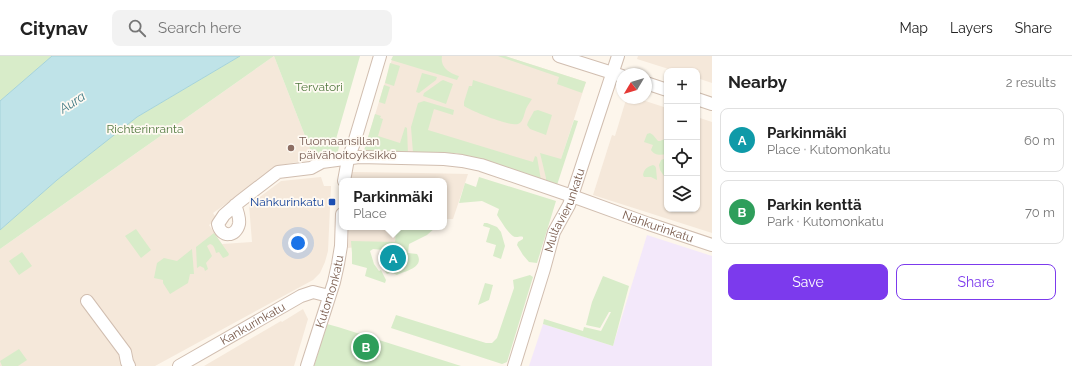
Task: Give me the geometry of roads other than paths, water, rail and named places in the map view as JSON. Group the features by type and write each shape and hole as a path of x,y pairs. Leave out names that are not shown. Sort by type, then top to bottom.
{"street":[{"path":"345,178 348,159 380,56"},
{"path":"559,56 616,74"},
{"name":"Multavierunkatu","path":"617,68 618,56"},
{"name":"Multavierunkatu","path":"514,366 554,232 569,205 616,77"},
{"path":"652,85 664,89"},
{"path":"700,100 712,104"},
{"name":"Nahkurinkatu","path":"235,205 278,172 311,168 322,162 359,157 444,159 481,165 712,245"},
{"name":"Kutomonkatu","path":"307,366 334,282 338,264 341,230"},
{"name":"Kankurinkatu","path":"179,366 301,296 312,292 329,296"},
{"path":"87,301 125,352 129,366"}],"water":[{"name":"Aura","path":"52,56 240,56 137,117 57,180 0,230 0,101"}],"place":[{"name":"Tuomaansillan päivähoitoyksikkö","path":"291,148"},
{"name":"Nahkurinkatu","path":"332,202"},
{"name":"Parkinmäki","path":"393,258"},
{"name":"Parkin kenttä","path":"366,347"}],"park label":[{"name":"Tervatori","path":"319,87"},
{"name":"Richterinranta","path":"145,129"}]}
